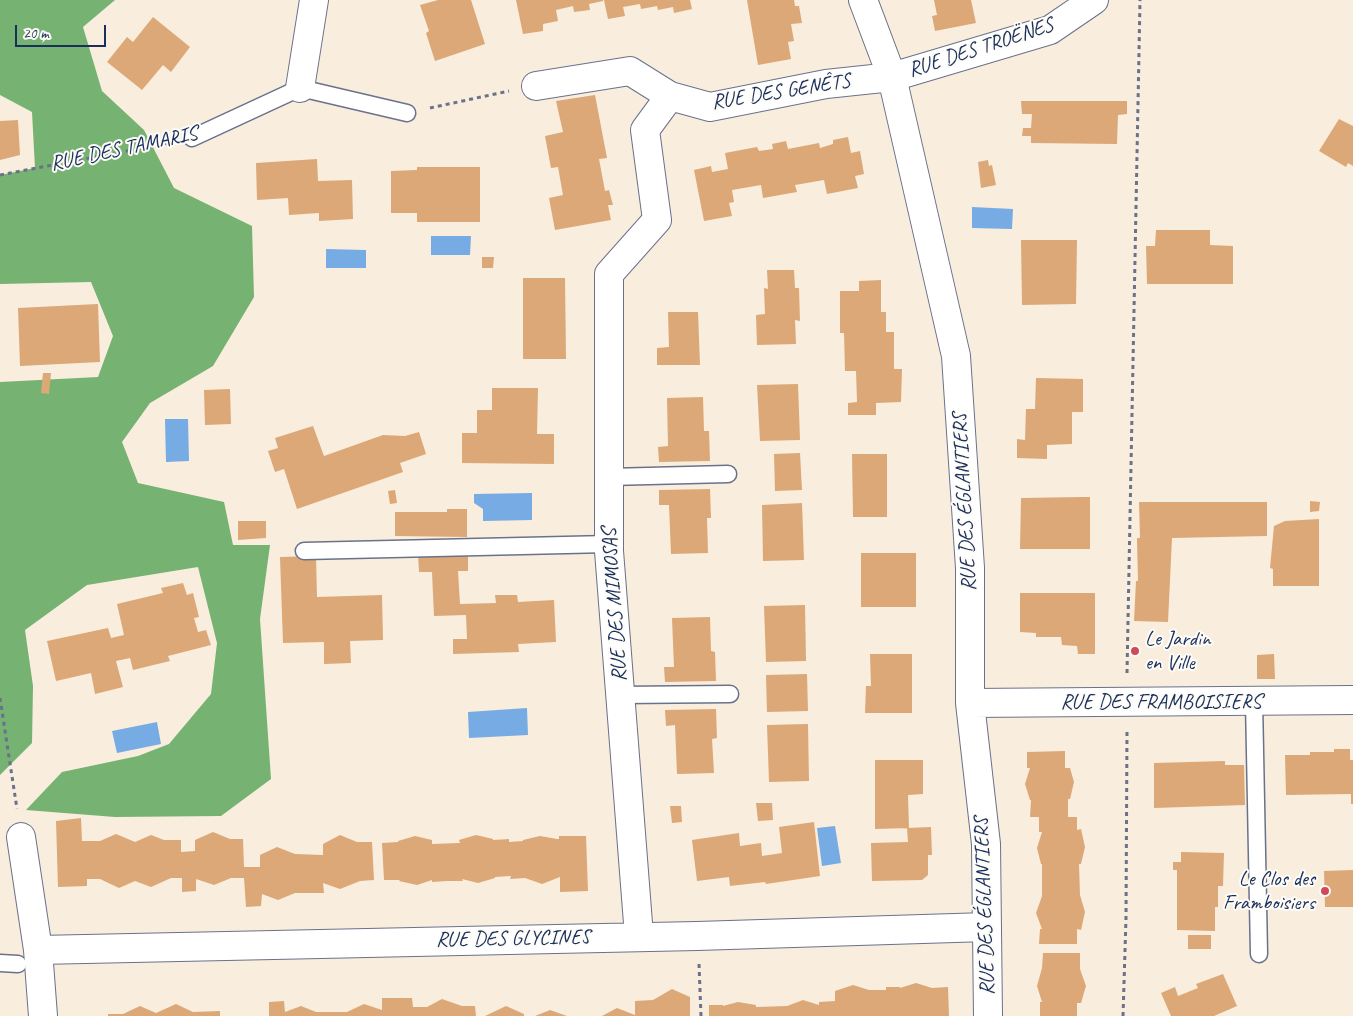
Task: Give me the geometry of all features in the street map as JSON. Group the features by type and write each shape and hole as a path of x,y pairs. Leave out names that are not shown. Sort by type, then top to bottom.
{"street":[{"path":"300,88 314,0"},
{"name":"RUE DES ÉGLANTIERS","path":"863,0 892,77 956,356 970,568 970,703 986,844 988,1016"},
{"name":"RUE DES TROËNES","path":"892,77 1050,30 1094,0"},
{"name":"RUE DES GENÊTS","path":"536,86 630,72 670,96 710,107 826,84 892,77"},
{"name":"RUE DES MIMOSAS","path":"639,936 609,544 609,274 658,220 645,130 670,96"},
{"name":"RUE DES FRAMBOISIERS","path":"970,703 1353,700"},
{"path":"21,837 28,957 43,1016"},
{"name":"RUE DES GLYCINES","path":"28,957 639,936 987,927"}],"lane":[{"path":"300,88 407,113"},
{"name":"RUE DES TAMARIS","path":"192,138 300,88"},
{"path":"609,477 728,474"},
{"path":"304,551 609,544"},
{"path":"620,695 730,694"},
{"path":"1254,701 1259,954"},
{"path":"0,963 28,957"}],"path":[{"path":"1123,1016 1140,0"},
{"path":"407,113 536,86"},
{"name":"RUE DES TAMARIS","path":"0,175 192,138"},
{"path":"0,698 21,837"},
{"path":"697,936 702,1016"}],"green space":[{"path":"0,0 115,0 83,27 102,91 144,130 174,188 252,226 254,297 213,366 150,403 122,442 138,483 224,502 233,545 270,545 260,619 271,779 221,816 115,817 26,810 62,772 138,756 169,744 211,694 217,643 198,567 87,585 25,630 33,686 32,743 0,775 0,382 98,377 113,336 91,282 0,284 0,175 35,168 32,112 0,95"}],"water":[{"path":"972,207 1013,209 1012,229 972,228"},
{"path":"431,236 471,236 470,255 431,255"},
{"path":"326,249 366,250 366,268 326,268"},
{"path":"165,419 188,419 189,461 166,462"},
{"path":"532,493 532,520 483,521 483,509 474,503 474,494"},
{"path":"527,708 528,735 469,738 468,712"},
{"path":"157,722 161,744 117,753 112,731"},
{"path":"835,826 841,863 822,866 817,828"}],"building":[{"path":"438,0 471,0 485,44 435,61 426,33 429,31 420,5"},
{"path":"516,0 603,1 589,4 590,10 574,12 573,6 556,10 558,21 543,24 543,31 523,34"},
{"path":"604,0 690,0 692,9 674,13 673,7 658,10 657,6 641,9 640,4 623,7 625,16 608,19"},
{"path":"747,0 794,0 795,6 799,6 802,23 791,24 794,41 788,42 791,59 758,65"},
{"path":"934,0 971,0 976,23 935,31 932,16 937,15"},
{"path":"153,17 190,47 171,72 163,65 142,90 107,62 127,37 133,42"},
{"path":"595,95 607,158 599,159 605,191 609,190 613,205 608,205 611,220 555,230 549,198 563,195 558,167 551,168 545,136 563,132 556,101"},
{"path":"1021,101 1127,101 1127,114 1118,115 1117,144 1031,143 1031,136 1022,136 1023,128 1031,128 1032,114 1022,114"},
{"path":"1339,119 1353,126 1353,166 1348,163 1346,167 1319,151"},
{"path":"18,120 20,155 0,160 0,121"},
{"path":"848,137 851,153 860,151 864,174 855,176 858,188 827,194 824,180 795,185 797,192 763,198 761,185 732,190 734,202 729,203 732,216 704,221 694,170 711,166 712,172 728,169 725,153 757,147 759,151 773,149 772,144 786,141 788,149 819,143 820,148 833,144 833,140"},
{"path":"317,159 318,181 352,180 353,219 319,221 319,213 289,215 288,198 257,200 256,163"},
{"path":"988,160 989,166 992,165 996,185 981,188 978,162"},
{"path":"417,167 480,167 480,222 417,222 417,213 391,213 391,171 417,170"},
{"path":"1156,230 1210,230 1210,245 1233,246 1233,284 1147,284 1146,246 1155,246"},
{"path":"1021,240 1077,240 1076,304 1022,305"},
{"path":"482,257 494,257 493,268 482,268"},
{"path":"767,270 794,270 795,288 799,288 800,321 795,320 796,344 757,345 756,315 765,314 764,288 768,289"},
{"path":"523,278 565,278 566,359 523,359"},
{"path":"881,280 881,312 886,312 886,332 894,332 894,369 902,369 901,402 876,403 876,415 848,415 848,403 857,402 856,371 845,371 844,333 840,333 840,291 859,291 859,281"},
{"path":"98,304 100,362 20,366 18,308"},
{"path":"668,312 698,312 700,365 657,365 657,348 669,347"},
{"path":"43,373 51,373 49,394 41,393"},
{"path":"1036,378 1083,379 1083,412 1072,412 1072,444 1047,445 1047,459 1017,458 1017,439 1025,440 1026,409 1035,409"},
{"path":"798,384 800,440 760,441 757,385"},
{"path":"492,388 538,388 537,434 554,434 554,464 462,463 462,433 477,433 477,410 492,410"},
{"path":"230,389 231,424 205,425 204,390"},
{"path":"703,397 704,431 709,431 710,461 659,462 658,447 668,446 667,398"},
{"path":"313,426 324,456 383,435 405,436 419,432 426,454 400,463 403,472 297,509 284,469 275,472 268,451 278,448 275,438"},
{"path":"800,453 802,490 775,491 774,454"},
{"path":"852,454 887,454 887,517 853,517"},
{"path":"710,489 711,518 707,518 708,553 671,554 669,505 659,505 659,490"},
{"path":"395,490 397,503 390,504 388,491"},
{"path":"1090,497 1090,549 1020,549 1021,498"},
{"path":"1310,501 1320,502 1319,511 1310,512"},
{"path":"1139,502 1267,502 1267,536 1172,538 1168,622 1134,621 1136,581 1138,581 1137,538 1140,538"},
{"path":"802,503 804,560 763,561 762,505"},
{"path":"447,509 467,509 467,537 395,536 395,512 447,512"},
{"path":"1319,519 1319,586 1273,586 1273,569 1270,568 1274,526 1285,521"},
{"path":"238,521 266,521 266,538 238,540"},
{"path":"861,553 916,553 916,607 861,607"},
{"path":"418,554 468,554 468,571 458,571 460,604 496,603 495,595 517,595 518,602 554,600 556,642 518,644 519,652 453,654 453,639 467,639 466,615 434,616 432,572 419,572"},
{"path":"316,556 317,597 382,595 383,640 350,641 351,663 324,664 324,642 283,643 280,557"},
{"path":"183,583 187,595 193,593 199,617 194,618 198,632 206,630 211,645 168,656 170,661 133,670 130,658 116,661 123,687 95,694 91,673 56,681 47,641 108,628 111,638 124,635 117,604 163,593 161,588"},
{"path":"1020,593 1095,593 1095,654 1078,654 1077,646 1062,645 1061,637 1036,637 1036,633 1020,632"},
{"path":"805,605 806,661 766,662 764,606"},
{"path":"710,617 711,651 715,652 716,681 665,682 664,667 674,667 672,618"},
{"path":"870,654 912,654 912,713 865,713 866,686 871,686"},
{"path":"1274,654 1275,679 1257,679 1257,655"},
{"path":"807,674 808,711 767,712 766,675"},
{"path":"716,709 717,738 712,739 714,773 677,774 675,725 666,726 665,710"},
{"path":"808,724 809,781 769,782 767,725"},
{"path":"1334,749 1350,749 1350,760 1353,760 1353,804 1351,804 1351,794 1286,795 1285,755 1310,755 1310,752 1334,752"},
{"path":"1065,751 1065,768 1070,768 1074,782 1070,799 1068,799 1068,817 1077,817 1077,830 1081,829 1085,847 1081,864 1079,864 1080,895 1085,912 1081,930 1077,929 1077,944 1039,944 1040,929 1042,929 1036,913 1042,896 1042,864 1037,848 1042,832 1039,832 1039,817 1030,817 1031,800 1025,784 1030,768 1027,768 1027,752"},
{"path":"875,760 923,760 923,794 908,795 909,828 875,829"},
{"path":"1225,761 1225,765 1244,765 1245,805 1154,808 1154,763"},
{"path":"756,803 772,803 773,820 758,821"},
{"path":"670,806 681,806 682,822 672,823"},
{"path":"81,818 82,841 100,841 116,834 135,842 151,835 164,840 181,840 181,852 195,851 195,840 213,832 230,839 243,839 244,867 260,867 260,855 277,847 295,854 323,855 323,844 340,835 357,842 372,842 374,880 360,881 340,889 323,883 324,893 295,893 278,900 262,894 261,906 246,907 244,878 231,878 214,885 196,879 196,891 182,892 182,878 171,878 151,887 135,881 119,888 100,879 87,879 87,886 58,887 56,821"},
{"path":"814,822 820,876 766,884 765,882 730,886 729,877 697,881 692,840 739,833 740,846 761,843 762,856 782,853 779,827"},
{"path":"931,827 932,855 928,855 928,875 922,880 872,881 871,843 908,842 907,828"},
{"path":"476,835 493,840 509,839 509,842 523,841 540,836 559,839 559,836 586,836 588,891 560,892 560,877 542,884 525,878 510,879 511,876 495,877 478,883 462,879 463,881 432,882 432,880 417,885 400,880 384,880 382,843 398,842 415,836 432,840 432,844 460,843 459,840"},
{"path":"1181,852 1224,853 1223,886 1218,886 1218,907 1215,907 1215,931 1177,930 1177,870 1173,870 1173,862 1181,862"},
{"path":"1353,870 1353,907 1325,907 1324,871"},
{"path":"1188,935 1211,935 1211,949 1188,949"},
{"path":"1043,953 1080,953 1080,969 1086,986 1081,1003 1077,1003 1077,1016 1040,1016 1040,1002 1042,1002 1037,986 1042,968"},
{"path":"1223,974 1237,1006 1214,1016 1171,1016 1161,993 1175,987 1178,996 1198,988 1196,984"},
{"path":"916,983 932,988 948,987 949,1016 709,1016 709,1005 723,1006 738,1002 756,1005 756,1007 787,1006 803,1000 819,1005 819,1002 835,1001 835,991 853,985 869,990 886,990 886,987 900,988"},
{"path":"672,989 690,997 690,1016 602,1016 617,1008 635,1015 635,1001 653,1000"},
{"path":"382,998 412,998 413,1007 427,1007 442,999 462,1006 475,1006 476,1016 269,1016 269,1002 284,1001 285,1012 301,1006 316,1012 347,1012 364,1004 382,1010"},
{"path":"176,1004 193,1012 220,1011 220,1016 108,1016 108,1014 123,1014 140,1006 156,1013"},
{"path":"506,1006 524,1014 524,1016 485,1016"},
{"path":"550,1010 567,1016 535,1016"}],"place":[{"name":"Le Jardin en Ville","path":"1135,651"},
{"name":"Le Clos des Framboisiers","path":"1325,891"}]}
